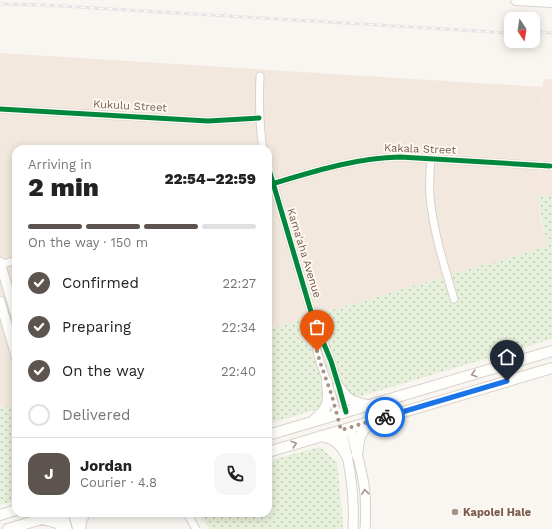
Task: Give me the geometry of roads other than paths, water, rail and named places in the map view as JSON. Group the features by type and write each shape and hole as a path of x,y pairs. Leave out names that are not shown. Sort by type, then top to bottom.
{"main road":[{"path":"516,0 552,2"},
{"path":"272,434 552,351"},
{"path":"272,451 552,368"},
{"path":"312,422 327,407 327,382"},
{"path":"340,387 343,393 350,400 358,404 369,405"},
{"path":"341,413 345,429"},
{"path":"321,436 338,442 352,455 360,435 366,426 374,420"},
{"path":"0,515 12,511"},
{"path":"8,529 49,517"},
{"path":"79,529 83,517"},
{"path":"42,519 58,524 66,529"}],"street":[{"path":"260,76 259,118 262,145"},
{"name":"Kukulu Street","path":"0,109 208,121 259,118"},
{"name":"Kakala Street","path":"272,184 362,160 396,157 550,166"},
{"path":"431,159 430,195 434,224 454,299"},
{"name":"Kama'aha Avenue","path":"272,191 313,317 329,354 340,387 341,413"},
{"path":"12,261 0,264 12,303"},
{"path":"0,301 12,342"},
{"name":"Kama'aha Avenue","path":"313,317 317,351 320,362 341,413"},
{"path":"345,429 352,455 364,485 366,499 365,529"},
{"path":"352,455 351,472 354,529"},
{"path":"63,517 66,529"},
{"path":"74,517 79,529"},
{"path":"189,517 196,529"}],"railway":[{"path":"0,4 45,5 504,33"},
{"path":"540,32 552,33"}],"place":[{"name":"Kapolei Hale","path":"455,512"}]}
